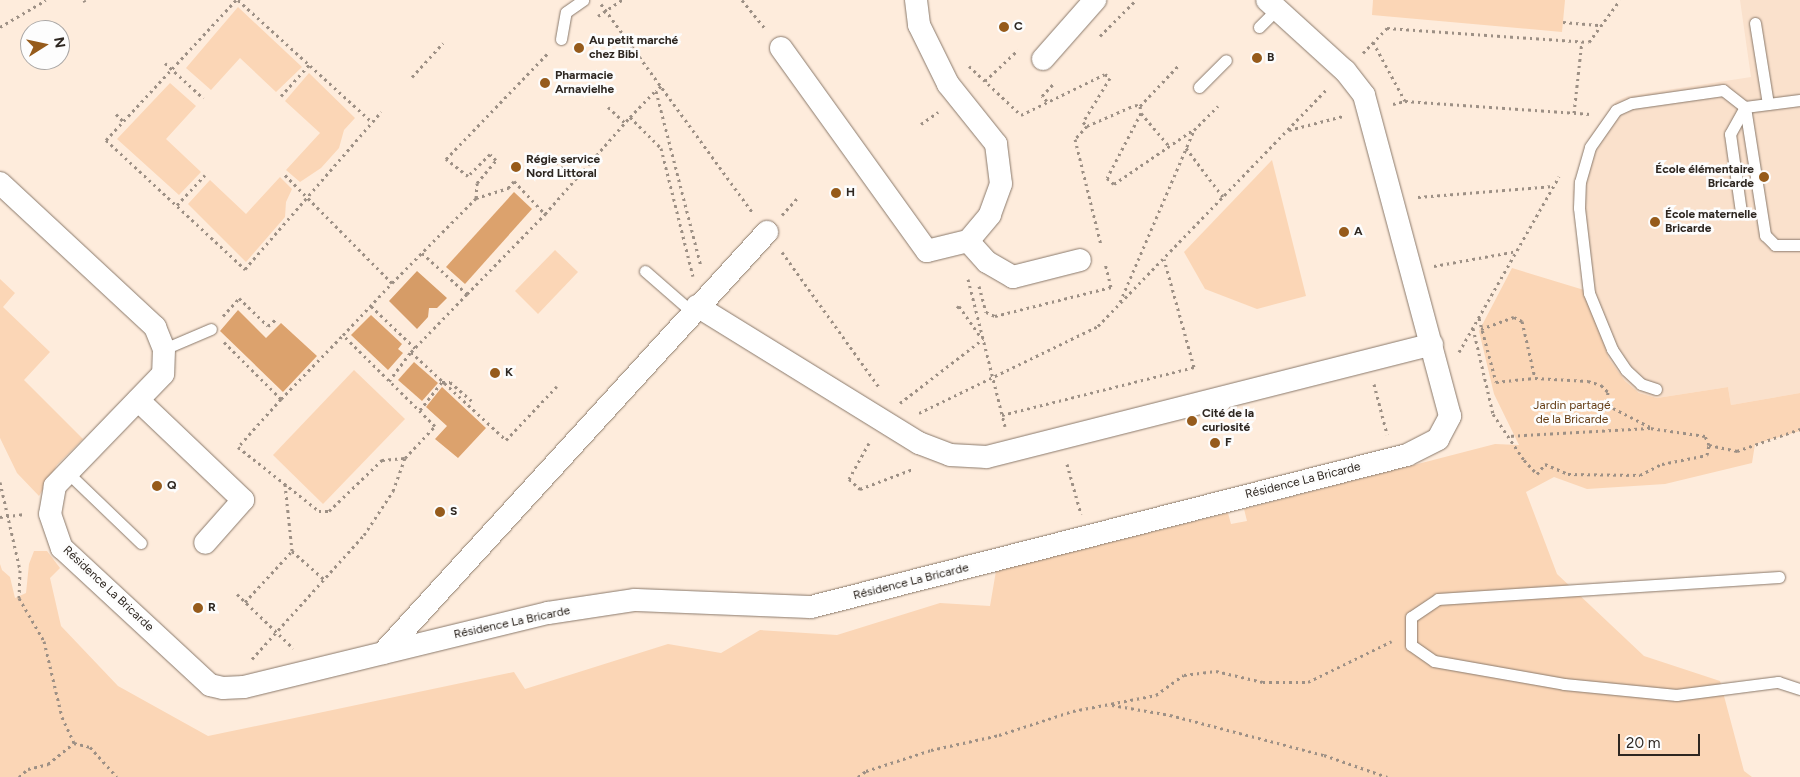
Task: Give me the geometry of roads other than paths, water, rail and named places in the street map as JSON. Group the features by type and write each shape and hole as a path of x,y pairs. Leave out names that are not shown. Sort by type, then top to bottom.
{"street":[{"path":"781,48 926,251 968,241 990,215 1001,184 996,144 948,84 919,25 916,0"},
{"path":"1043,59 1095,0"},
{"name":"Résidence La Bricarde","path":"0,183 155,327 164,349 163,374 56,486 50,514 62,548 210,685 223,688 244,686 548,613 635,600 811,607 1407,455 1438,439 1450,416 1364,94 1345,71 1272,5"},
{"path":"382,653 694,309 767,232"},
{"path":"968,241 987,262 1013,277 1080,260"},
{"path":"694,309 892,416 919,443 950,455 987,457 1432,344"},
{"path":"138,400 243,500 205,543"}],"lane":[{"path":"562,39 566,12 583,0"},
{"path":"1259,27 1272,5"},
{"path":"1756,23 1768,104"},
{"path":"1199,87 1226,60"},
{"path":"1656,389 1641,384 1626,370 1597,316 1589,293 1579,208 1580,182 1590,148 1616,110 1723,90 1746,107 1800,100"},
{"path":"1740,212 1730,134 1746,107"},
{"path":"1746,107 1765,235 1775,245 1800,245"},
{"path":"645,271 694,309"},
{"path":"164,349 211,329"},
{"path":"68,473 142,543"},
{"path":"1779,577 1438,600 1411,618 1411,644 1434,661 1564,684 1676,695 1778,682 1800,689"}],"place":[{"name":"C","path":"1004,27"},
{"name":"Au petit marché chez Bibi","path":"579,48"},
{"name":"B","path":"1257,58"},
{"name":"Pharmacie Arnavielhe","path":"545,83"},
{"name":"Régie service Nord Littoral","path":"516,167"},
{"name":"École élémentaire Bricarde","path":"1764,177"},
{"name":"H","path":"836,193"},
{"name":"École maternelle Bricarde","path":"1655,222"},
{"name":"A","path":"1344,232"},
{"name":"K","path":"495,373"},
{"name":"Cité de la curiosité","path":"1192,421"},
{"name":"F","path":"1215,443"},
{"name":"Q","path":"157,486"},
{"name":"S","path":"440,512"},
{"name":"R","path":"198,608"}],"park label":[{"name":"Jardin partagé de la Bricarde","path":"1572,413"}]}
